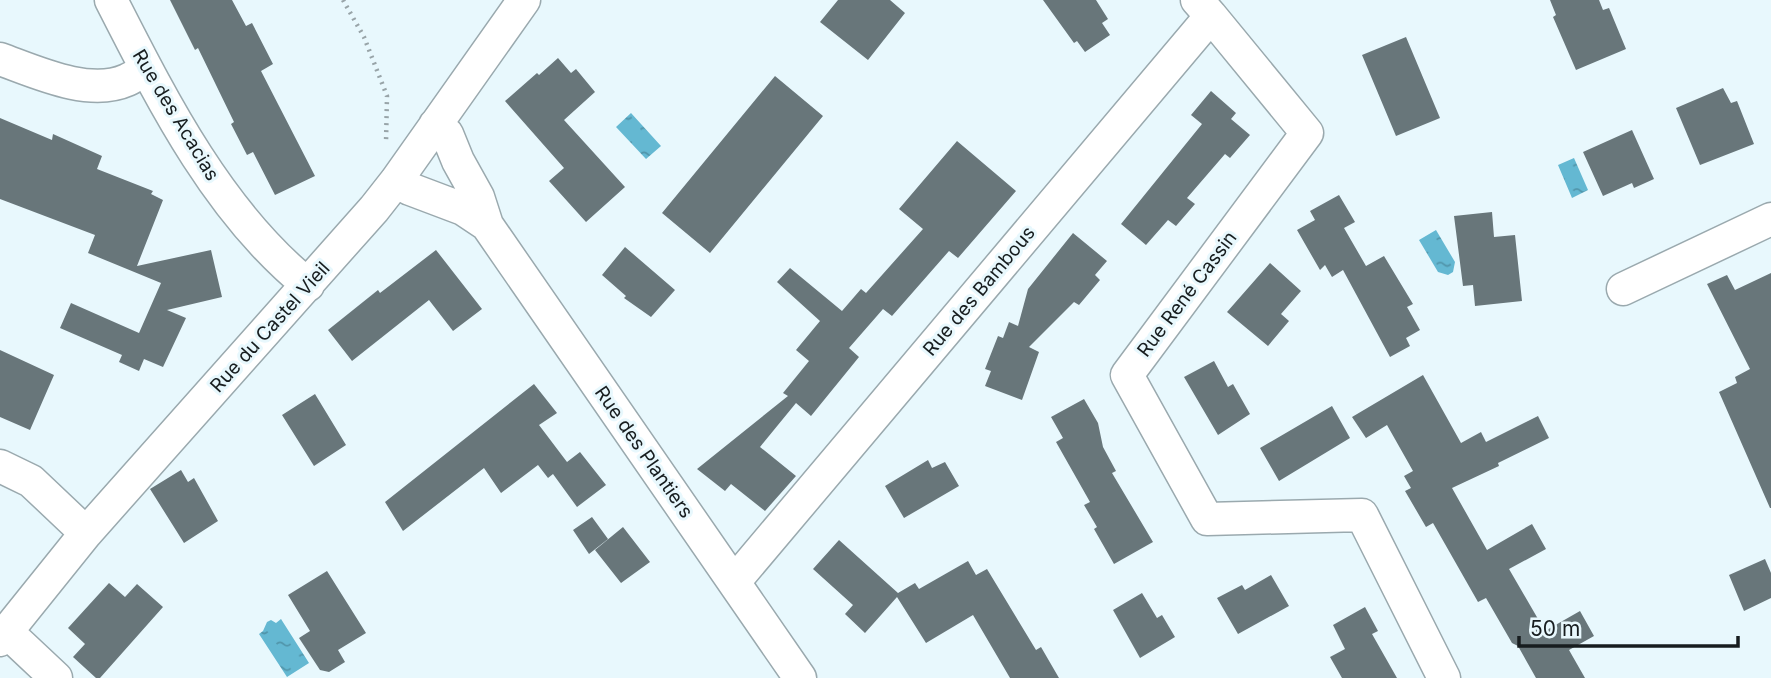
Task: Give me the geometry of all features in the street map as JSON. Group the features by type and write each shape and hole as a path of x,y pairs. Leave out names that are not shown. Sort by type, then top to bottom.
{"street":[{"name":"Rue des Acacias","path":"111,0 146,69 201,162 265,246 308,285"},
{"name":"Rue du Castel Vieil","path":"4,636 86,533 308,285 390,167 435,125 524,0"},
{"name":"Rue des Bambous","path":"734,582 1204,8"},
{"name":"Rue René Cassin","path":"1204,8 1307,133 1127,375 1207,519 1362,514 1444,678"},
{"path":"0,59 62,82 101,84 125,81 146,69"},
{"name":"Rue des Plantiers","path":"435,125 447,134 478,197 487,225 800,678"},
{"name":"Rue des Plantiers","path":"390,167 410,189 463,209 487,225"},
{"path":"1623,289 1771,219"},
{"path":"0,466 31,481 86,533"},
{"path":"4,636 56,678"}],"path":[{"path":"342,0 363,37 387,96 390,167"}],"water":[{"path":"631,113 661,146 646,159 616,127"},
{"path":"1574,158 1588,190 1572,198 1558,165"},
{"path":"1436,230 1455,262 1453,272 1448,275 1438,272 1419,240"},
{"path":"281,619 309,663 287,677 259,634 267,622 271,620 276,623"}],"building":[{"path":"170,0 232,0 246,26 252,23 273,64 261,71 315,176 275,195 253,152 247,155 198,48 195,50"},
{"path":"838,0 890,0 905,13 868,60 820,22"},
{"path":"1043,0 1096,0 1108,19 1102,23 1110,35 1085,52 1077,41 1074,43"},
{"path":"1550,0 1599,0 1603,10 1609,8 1626,49 1576,70 1553,17 1556,15"},
{"path":"1406,37 1440,118 1396,136 1362,55"},
{"path":"558,58 571,73 576,69 595,92 564,120 625,187 586,222 549,181 564,168 505,101"},
{"path":"775,76 823,116 710,253 662,213"},
{"path":"1723,88 1731,103 1737,101 1754,144 1700,165 1676,108"},
{"path":"1211,91 1236,113 1231,119 1250,135 1230,158 1225,154 1187,198 1195,204 1176,226 1168,220 1146,245 1121,224 1202,124 1191,115"},
{"path":"0,118 52,140 53,134 102,156 97,169 153,191 151,194 163,200 137,266 211,250 222,297 167,310 186,318 163,367 144,359 139,371 119,362 122,355 60,328 71,303 139,333 161,283 88,253 95,235 0,199"},
{"path":"1632,130 1654,179 1634,188 1632,183 1603,196 1583,152"},
{"path":"957,141 1016,191 958,258 949,251 892,316 883,309 849,348 859,357 811,416 796,403 760,447 796,476 765,511 731,484 725,491 697,469 788,396 783,393 809,361 796,350 820,321 777,282 790,268 842,311 861,289 866,293 923,229 899,209"},
{"path":"1339,195 1355,222 1344,228 1366,266 1384,256 1413,304 1407,307 1420,330 1406,338 1410,346 1390,357 1343,270 1332,277 1325,265 1320,270 1297,230 1315,220 1310,211"},
{"path":"1492,212 1494,237 1515,235 1522,301 1475,306 1473,285 1463,286 1454,216"},
{"path":"1073,233 1107,261 1095,275 1100,280 1079,305 1074,302 1029,347 1039,352 1022,400 985,386 991,371 985,369 998,336 1003,338 1009,322 1018,326 1028,289"},
{"path":"625,247 675,290 651,317 624,298 626,296 602,275"},
{"path":"436,250 482,309 453,331 429,300 352,361 328,330 378,290 380,293"},
{"path":"1270,263 1301,291 1281,314 1289,321 1268,346 1227,312"},
{"path":"1771,273 1770,508 1719,392 1737,383 1735,377 1750,369 1707,284 1727,275 1735,290"},
{"path":"0,350 54,375 30,430 0,417"},
{"path":"1214,361 1228,387 1233,384 1250,414 1218,435 1184,377"},
{"path":"1423,375 1461,443 1481,432 1486,442 1538,416 1549,438 1452,488 1487,550 1532,524 1546,549 1509,569 1545,631 1580,611 1594,636 1569,650 1585,678 1536,678 1486,598 1478,602 1433,523 1426,527 1405,491 1411,488 1404,476 1413,471 1387,425 1366,438 1352,417"},
{"path":"534,384 557,413 539,425 567,462 580,452 606,485 577,507 553,474 548,478 538,465 501,493 484,468 403,531 385,502"},
{"path":"315,394 346,445 314,466 282,415"},
{"path":"1084,399 1098,423 1103,447 1116,471 1112,473 1153,542 1114,564 1084,505 1090,502 1056,442 1063,438 1051,417"},
{"path":"1332,406 1350,438 1279,481 1260,448"},
{"path":"928,460 932,468 945,462 959,486 904,518 885,486"},
{"path":"181,470 188,482 194,478 218,521 184,543 150,489"},
{"path":"592,517 608,539 589,554 573,530"},
{"path":"623,527 650,562 621,583 595,550"},
{"path":"839,540 898,593 915,583 919,589 968,561 976,575 987,569 1036,650 1041,647 1059,678 1010,678 973,615 926,643 897,597 865,633 845,614 853,605 813,569"},
{"path":"1765,559 1771,573 1771,598 1744,611 1729,575"},
{"path":"327,571 366,633 338,650 345,662 329,672 320,670 299,638 310,631 288,595"},
{"path":"1271,575 1289,606 1238,634 1217,598 1242,585 1245,590"},
{"path":"109,583 125,597 137,584 163,607 100,678 96,678 73,657 85,644 68,628"},
{"path":"1142,593 1157,618 1162,615 1175,637 1140,658 1113,610"},
{"path":"1365,607 1378,631 1372,634 1397,678 1342,678 1330,657 1345,649 1333,625"}]}
